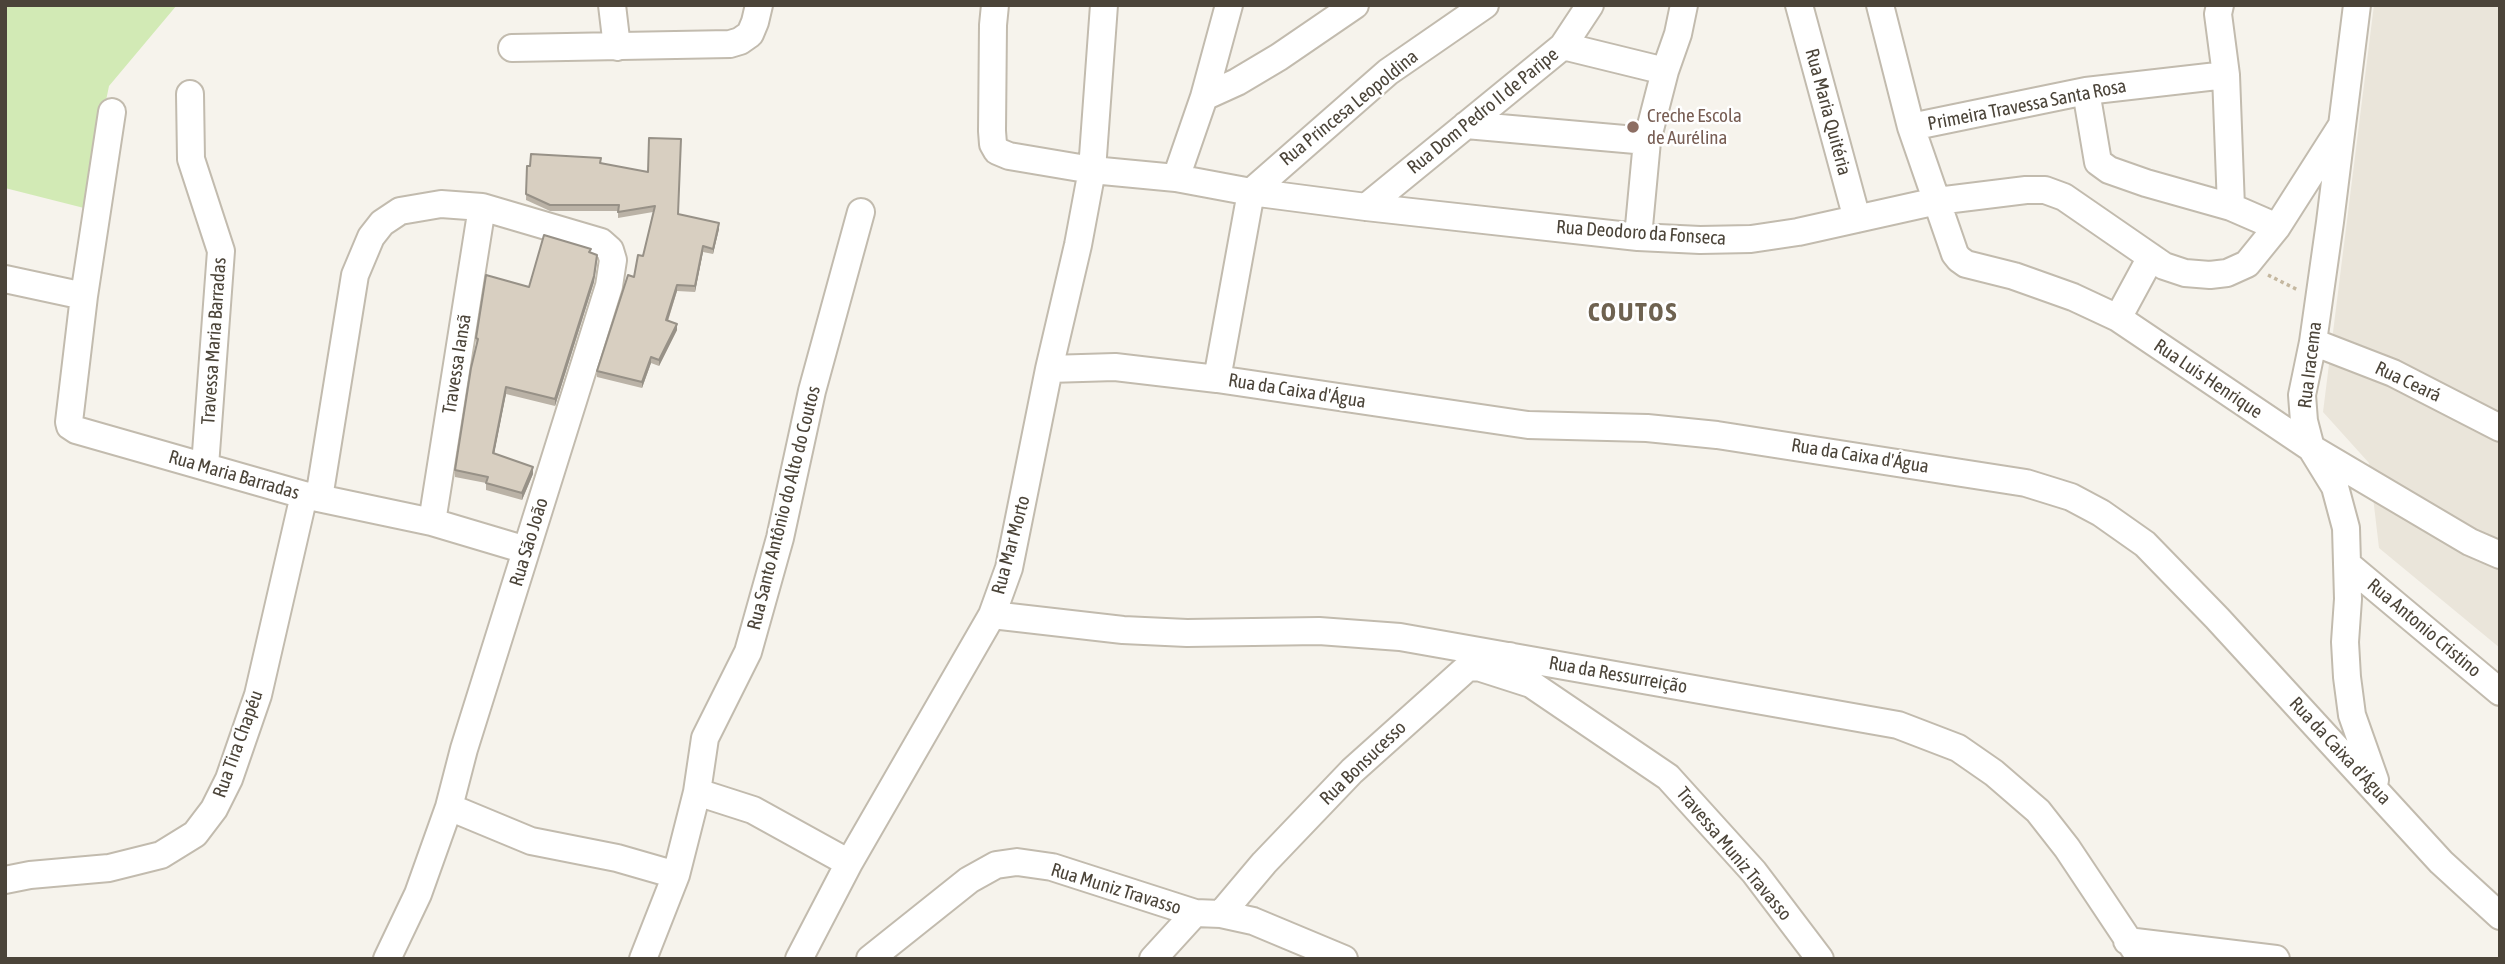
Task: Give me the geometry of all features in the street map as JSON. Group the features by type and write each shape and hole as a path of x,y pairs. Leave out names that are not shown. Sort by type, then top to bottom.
{"street":[{"path":"612,5 617,47"},
{"path":"512,48 730,44 750,34 759,5"},
{"name":"Rua Deodoro da Fonseca","path":"995,5 993,144 997,151 1009,156 1092,170 1176,178 1251,192 1366,207 1638,237 1700,240 1751,239 1798,232 1937,201 2045,190 2064,197 2164,266 2210,275 2247,264"},
{"name":"Rua Mar Morto","path":"799,959 849,863 992,615 1009,568 1092,170 1104,5"},
{"path":"1176,178 1204,97 1229,5"},
{"path":"1204,97 1237,82 1279,57 1355,5"},
{"name":"Rua Princesa Leopoldina","path":"1251,192 1388,72 1485,5"},
{"name":"Rua Dom Pedro II de Paripe","path":"1366,207 1563,46 1590,5"},
{"path":"1638,237 1647,141 1684,5"},
{"name":"Rua Maria Quitéria","path":"1799,5 1857,219"},
{"name":"Rua Luis Henrique","path":"1880,5 1911,127 1959,259 1966,264 2014,276 2073,297 2118,318 2311,449 2460,536 2500,555"},
{"path":"2220,5 2218,15 2226,75 2231,207"},
{"name":"Rua Iracema","path":"2357,5 2330,222 2313,342 2302,395 2304,421 2311,449 2335,487 2346,528 2348,599 2345,642 2352,715 2364,754 2382,797"},
{"path":"1563,46 1665,71"},
{"name":"Primeira Travessa Santa Rosa","path":"1911,127 2085,91 2226,75"},
{"path":"2085,91 2098,162 2109,170 2231,207 2277,227"},
{"name":"Travessa Maria Barradas","path":"190,94 191,159 221,251 205,466"},
{"name":"Rua Maria Barradas","path":"113,112 84,296 69,422 71,426 76,430 312,496 432,522 526,550"},
{"path":"1466,125 1647,141"},
{"path":"2247,264 2277,227 2342,125"},
{"path":"1217,379 1251,192"},
{"name":"Rua Tira Chapéu","path":"5,880 30,875 109,868 161,856 195,834 214,809 229,779 258,695 312,496 355,275 371,237 382,223 400,211 441,204 482,207"},
{"name":"Travessa Iansã","path":"432,522 482,207"},
{"name":"Rua São João","path":"387,959 418,894 449,807 464,749 609,286 613,261 610,250 601,242 482,207"},
{"name":"Rua Santo Antônio do Alto do Coutos","path":"643,959 676,875 697,792 705,738 748,652 780,538 812,391 861,212"},
{"path":"2118,318 2151,257"},
{"path":"5,279 84,296"},
{"name":"Rua Ceará","path":"2313,342 2393,373 2500,428"},
{"name":"Rua da Caixa d'Água","path":"1049,369 1115,367 1217,379 1528,425 1647,428 1717,435 2026,483 2071,497 2101,513 2145,544 2217,618 2441,862 2500,916"},
{"name":"Rua Antonio Cristino","path":"2347,564 2500,692"},
{"name":"Rua da Ressurreição","path":"992,615 1123,630 1319,631 1400,638 1898,724 1958,748 1994,773 2038,811 2067,848 2134,950"},
{"name":"Travessa Muniz Travasso","path":"1510,656 1531,684 1668,777 1754,873 1820,959"},
{"name":"Rua Bonsucesso","path":"1208,913 1264,863 1352,771 1467,668 1478,667 1531,684"},
{"path":"697,792 753,810 849,863"},
{"path":"449,807 531,841 617,858 676,875"},
{"name":"Rua Muniz Travasso","path":"870,959 969,880 996,865 1017,862 1052,867 1208,913 1253,921 1344,959"},
{"path":"1153,959 1208,913"},
{"path":"2134,950 2276,959"}],"path":[{"path":"2247,264 2318,299"}],"shaded area":[{"path":"2374,5 2500,5 2500,648 2379,548 2369,463 2323,412"}],"green space":[{"path":"5,5 177,5 109,86 84,208 5,188"}],"building":[{"path":"649,138 681,139 678,214 719,223 713,249 703,246 695,286 677,285 666,320 677,324 659,360 651,357 642,382 597,371 628,275 634,277 638,255 643,256 655,206 618,212 619,205 550,205 526,194 527,166 530,166 531,154 601,158 600,163 648,172"},
{"path":"544,235 591,249 589,252 597,255 594,276 555,399 506,387 493,453 533,467 522,493 486,483 488,477 455,470 478,339 476,338 486,275 529,287"}],"place":[{"name":"Creche Escola de Aurélina","path":"1633,127"}],"district":[{"name":"COUTOS","path":"1633,313"}]}
